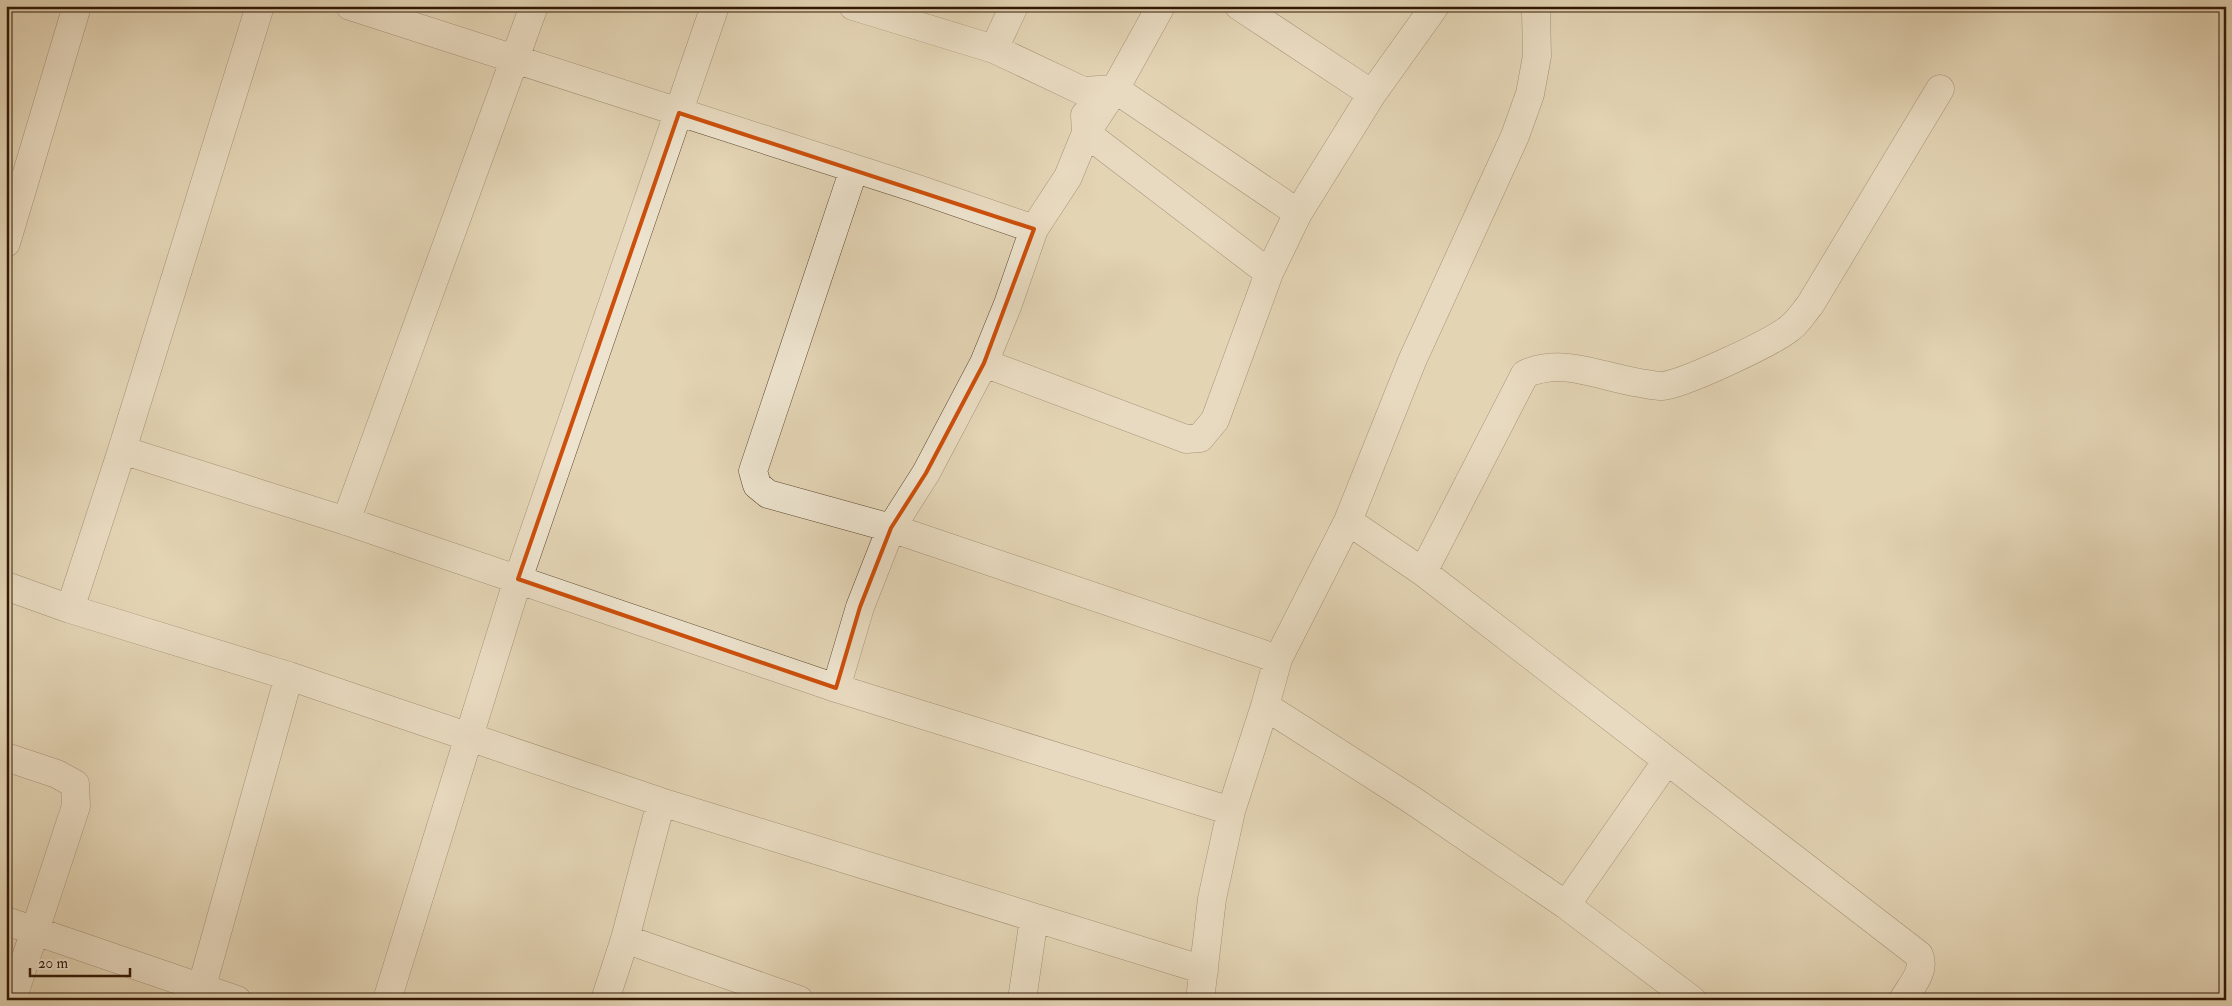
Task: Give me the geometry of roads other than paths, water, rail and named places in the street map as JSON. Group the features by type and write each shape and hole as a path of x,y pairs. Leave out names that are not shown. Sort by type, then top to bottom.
{"street":[{"path":"6,243 77,6"},
{"path":"70,609 122,450 260,6"},
{"path":"350,6 1034,229"},
{"path":"346,521 534,6"},
{"path":"387,1000 518,579 715,6"},
{"path":"853,6 994,49 1083,91 1115,89 1298,213"},
{"path":"994,49 1014,6"},
{"path":"836,688 860,607 892,528 926,473 984,363 1008,304 1034,229 1068,177 1086,133 1115,89 1161,6"},
{"path":"1240,6 1372,94"},
{"path":"984,363 1186,439 1200,438 1215,420 1269,273 1298,213 1372,94 1435,6"},
{"path":"1200,1000 1212,899 1231,810 1265,706 1278,659 1348,521 1412,361 1518,127 1530,94 1537,56 1536,11 1534,6"},
{"path":"1423,572 1525,374 1546,366 1586,370 1616,380 1662,386 1691,377 1752,349 1791,328 1810,304 1940,89"},
{"path":"1083,91 1086,133 1269,273"},
{"path":"854,169 753,471 757,485 768,494 892,528 1278,659"},
{"path":"122,450 346,521 836,688 1231,810"},
{"path":"1348,521 1423,572 1666,762 1919,955 1922,962 1921,970 1903,1000"},
{"path":"6,586 70,609 289,676 661,802 1204,970"},
{"path":"200,994 289,676"},
{"path":"1265,706 1412,800 1566,906 1692,1000"},
{"path":"6,757 57,774 75,784 76,806 12,1000"},
{"path":"1566,906 1666,762"},
{"path":"605,1000 625,939 661,802"},
{"path":"1022,1000 1034,918"},
{"path":"6,921 200,994 237,1000"},
{"path":"625,939 799,1000"}]}
